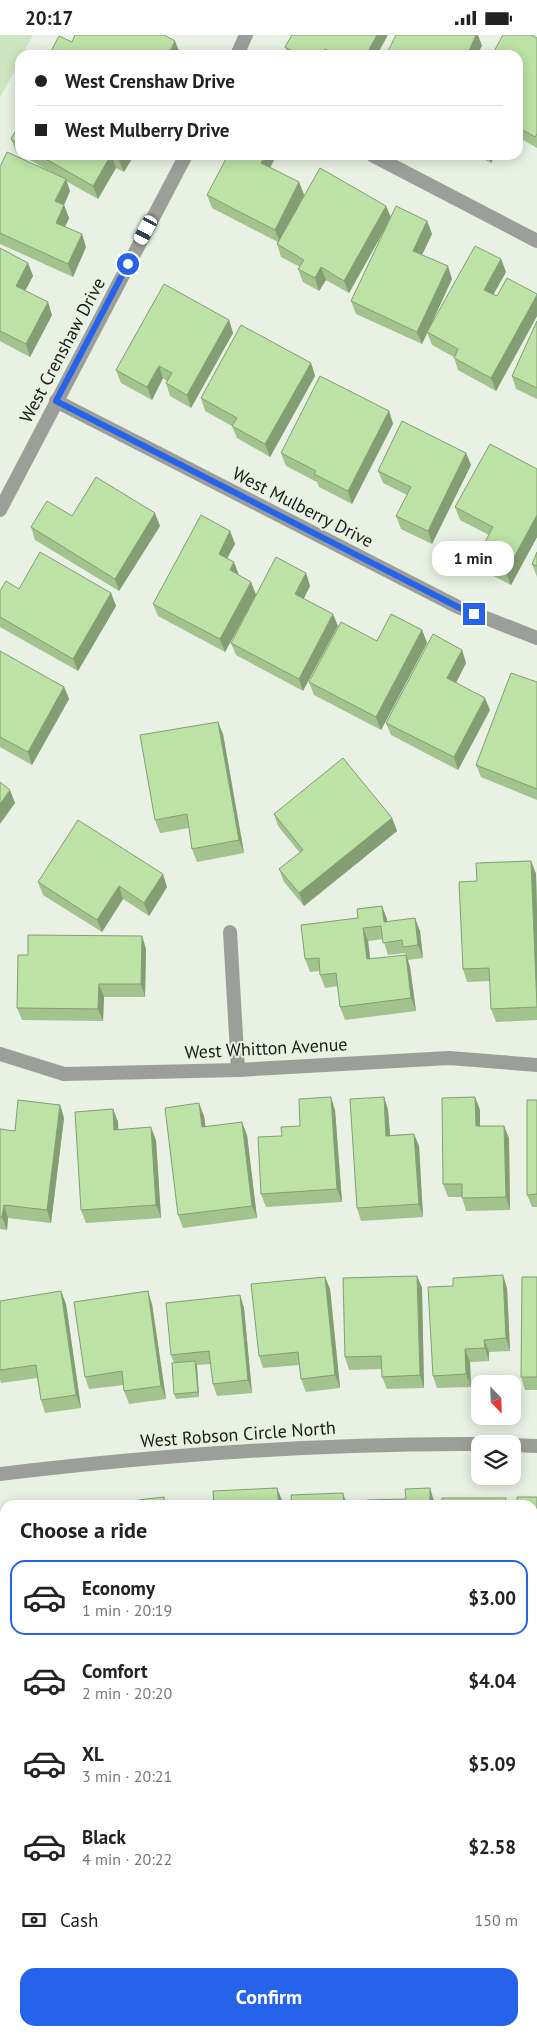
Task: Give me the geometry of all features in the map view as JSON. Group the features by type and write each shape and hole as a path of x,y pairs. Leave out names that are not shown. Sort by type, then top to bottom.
{"street":[{"path":"239,50 246,35"},
{"name":"West Crenshaw Drive","path":"0,510 183,160"},
{"path":"382,160 537,241"},
{"name":"West Mulberry Drive","path":"56,401 458,607 537,638"},
{"path":"230,932 238,1069"},
{"name":"West Whitton Avenue","path":"0,1054 64,1074 238,1069 449,1058 537,1065"},
{"name":"West Robson Circle North","path":"0,1475 107,1461 310,1447 471,1444"},
{"path":"521,1445 537,1446"}],"green space":[{"path":"0,35 33,35 25,50 15,50 15,70 0,98"}],"building":[{"path":"75,35 164,35 175,41 170,50 52,50 59,36 72,42"},
{"path":"292,35 377,35 369,50 291,50 285,47"},
{"path":"396,35 476,35 469,50 388,50"},
{"path":"503,35 531,35 537,38 537,134 535,137 523,130 523,50 495,50"},
{"path":"15,132 15,142 11,139"},
{"path":"7,152 15,156 15,160 24,160 66,179 55,201 64,205 56,223 82,234 68,264 0,233 0,167"},
{"path":"48,160 108,160 93,186"},
{"path":"225,160 262,160 261,163 299,182 275,230 207,195"},
{"path":"320,168 386,206 344,281 321,267 315,278 298,269 304,260 277,244"},
{"path":"396,206 427,221 413,251 448,266 417,332 351,301"},
{"path":"475,246 501,259 484,290 497,296 507,278 537,294 491,378 454,358 458,349 427,332"},
{"path":"0,248 28,263 16,286 48,302 26,344 0,331"},
{"path":"164,284 229,320 187,395 166,383 172,373 159,366 147,387 116,370"},
{"path":"537,321 537,388 512,376"},
{"path":"241,325 311,363 265,444 232,426 237,418 201,398"},
{"path":"320,376 389,411 348,491 314,474 316,471 281,453"},
{"path":"402,421 466,453 428,531 396,516 411,487 378,471"},
{"path":"490,444 537,469 537,515 506,572 477,557 493,527 455,507"},
{"path":"96,477 155,513 115,579 31,527 47,501 72,516"},
{"path":"201,515 230,531 219,554 234,562 230,570 251,582 220,639 153,604"},
{"path":"40,552 111,593 73,659 0,617 0,591 6,581 19,589"},
{"path":"537,552 537,566 532,564"},
{"path":"276,557 306,573 295,594 333,614 299,679 231,643"},
{"path":"391,614 422,630 376,717 309,682 341,622 377,641"},
{"path":"433,634 462,650 447,678 485,698 454,757 386,723"},
{"path":"0,651 64,687 28,752 0,737"},
{"path":"511,673 537,682 537,789 476,765"},
{"path":"218,722 239,840 192,849 187,814 155,820 140,735"},
{"path":"343,758 392,818 299,893 279,869 303,850 274,814"},
{"path":"0,782 10,790 0,804"},
{"path":"78,820 163,874 144,903 119,886 97,920 38,882"},
{"path":"531,861 537,1007 491,1009 489,968 463,969 459,882 477,881 476,863"},
{"path":"382,906 384,922 415,918 418,945 403,947 402,940 383,943 381,926 363,928 367,959 406,955 411,998 340,1007 336,973 320,975 319,958 305,959 301,925 358,918 357,909"},
{"path":"28,935 142,936 141,984 99,984 98,1009 17,1008 18,955 28,955"},
{"path":"331,1097 337,1189 261,1194 258,1137 282,1136 281,1127 300,1126 299,1099"},
{"path":"384,1097 386,1136 414,1134 419,1204 357,1208 350,1099"},
{"path":"475,1097 476,1126 504,1126 506,1197 462,1198 462,1184 443,1184 442,1098"},
{"path":"18,1100 60,1105 47,1210 4,1205 2,1217 0,1217 0,1129 15,1131"},
{"path":"527,1100 537,1100 537,1194 527,1195"},
{"path":"199,1103 202,1127 242,1122 252,1206 178,1215 165,1108"},
{"path":"113,1109 114,1130 151,1127 156,1205 81,1210 75,1112"},
{"path":"503,1275 506,1338 484,1340 485,1348 465,1349 466,1374 433,1376 428,1287 453,1286 453,1278"},
{"path":"417,1276 420,1375 382,1377 381,1356 345,1357 343,1278"},
{"path":"325,1277 335,1375 301,1379 298,1352 259,1356 251,1284"},
{"path":"522,1277 537,1277 537,1377 521,1377"},
{"path":"61,1291 76,1395 41,1400 36,1365 0,1370 0,1301"},
{"path":"148,1291 161,1386 124,1391 122,1371 85,1377 74,1302"},
{"path":"240,1295 248,1380 213,1384 209,1351 171,1355 166,1303"},
{"path":"195,1361 198,1392 174,1394 172,1363"},
{"path":"277,1488 278,1500 214,1500 213,1491"},
{"path":"430,1488 430,1500 367,1500 406,1499 405,1489"},
{"path":"343,1493 344,1500 292,1500 291,1495"},
{"path":"164,1497 164,1500 138,1500"},
{"path":"517,1497 537,1497 537,1500 517,1500"},
{"path":"442,1498 506,1498 506,1500 442,1500"}],"route":[{"path":"128,264 56,401 474,614"}]}
